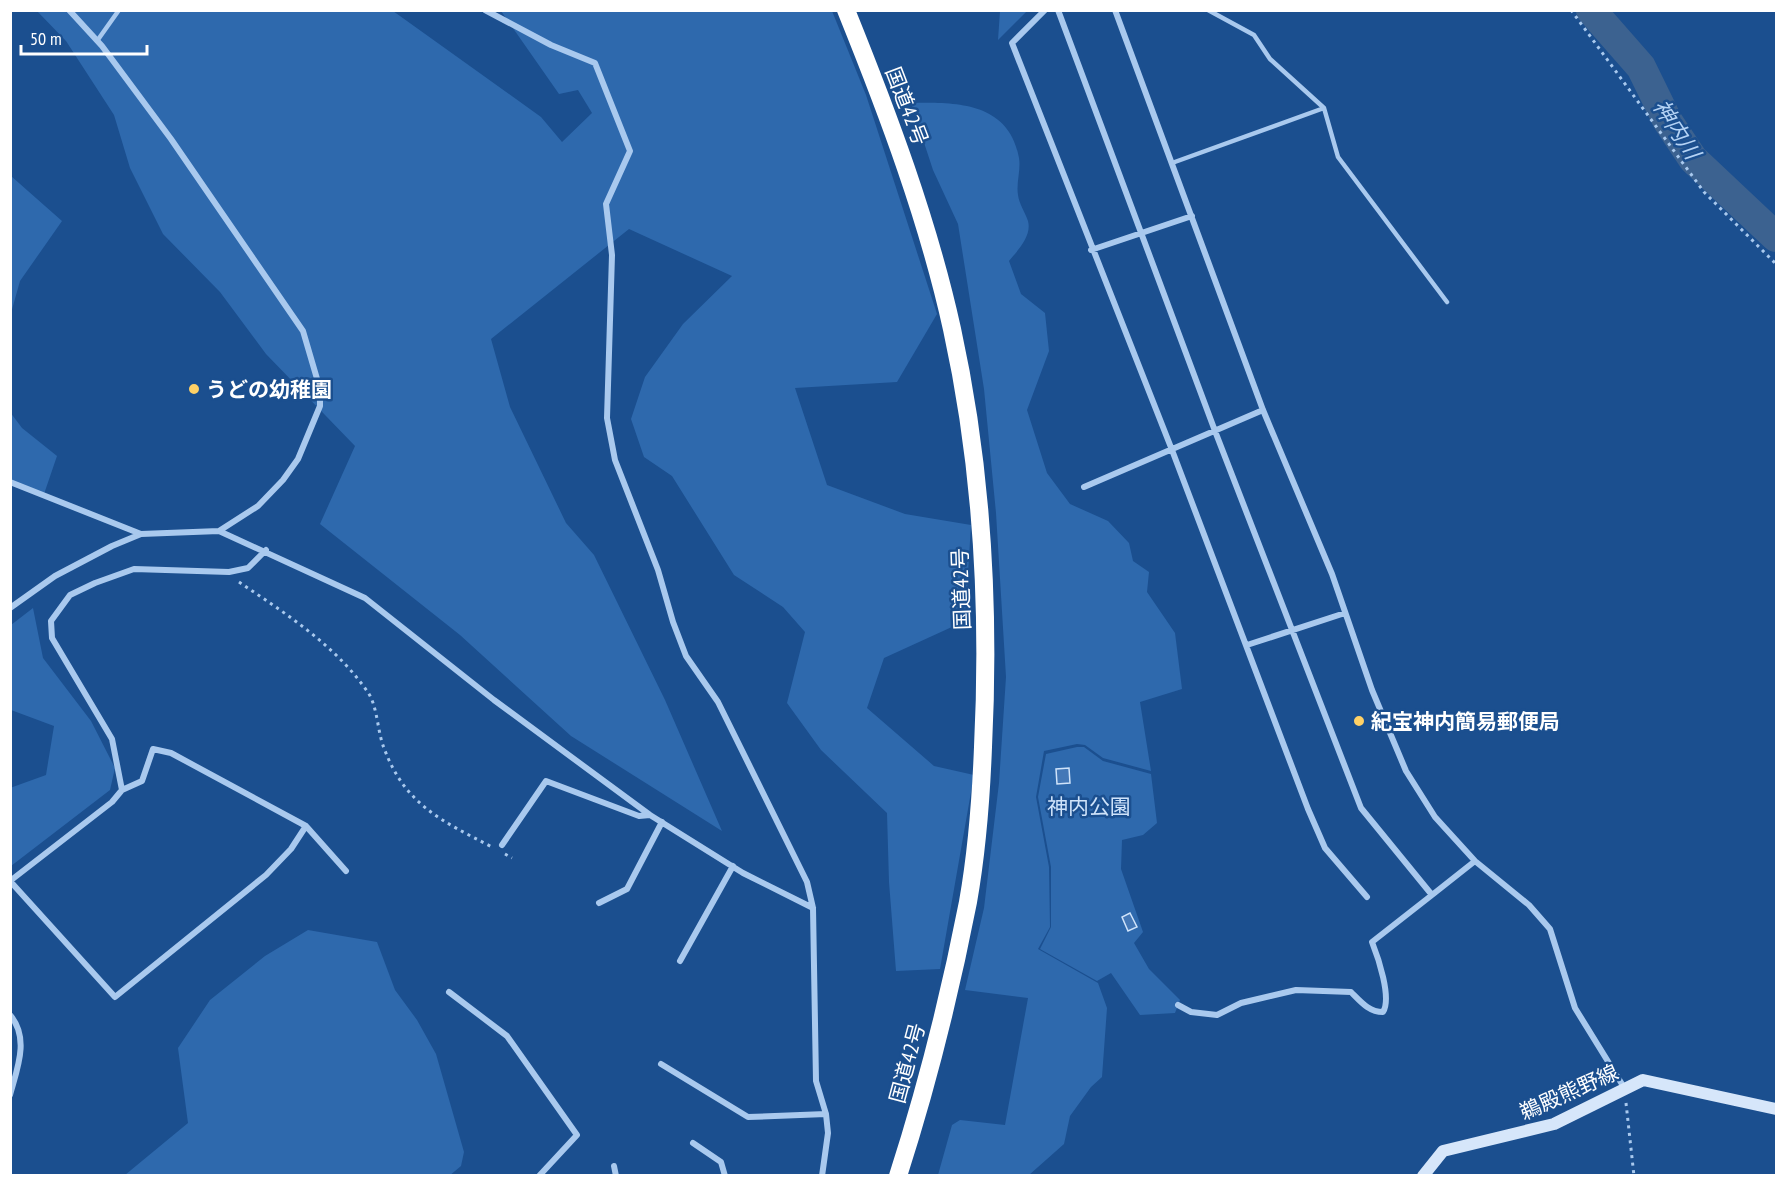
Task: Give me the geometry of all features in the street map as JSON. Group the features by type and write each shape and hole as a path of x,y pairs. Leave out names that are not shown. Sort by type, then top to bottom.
{"highway":[{"name":"国道42号","path":"846,10 912,183 952,329 974,455 984,574 986,699 981,787 968,900 933,1057 898,1176"}],"main road":[{"name":"鵜殿熊野線","path":"1423,1176 1443,1151 1507,1138 1554,1124 1643,1080 1776,1109"}],"street":[{"path":"69,10 98,41 171,139 303,331 320,389 320,406 298,459 283,480 258,506 219,531"},
{"path":"485,10 551,45 595,63 630,151 606,204 612,255 607,418 615,460 658,570 673,622 686,656 718,702 807,882 813,908 816,1081 826,1114 828,1133 822,1176"},
{"path":"1045,10 1012,43 1091,250 1172,450 1308,809 1325,848 1367,897"},
{"path":"1058,10 1215,431 1361,807 1432,895"},
{"path":"1115,10 1263,410 1332,574 1372,690 1406,771 1435,817 1475,861 1530,905 1550,929 1575,1008 1625,1089"},
{"path":"1091,250 1192,216"},
{"path":"1084,487 1263,410"},
{"path":"10,482 141,534"},
{"path":"10,608 55,576 112,546 141,534 219,531 266,550 365,598 494,700 651,815 733,866 813,908"},
{"path":"122,790 112,739 52,638 51,621 70,595 134,569 226,572 248,568 266,550"},
{"path":"1247,645 1345,613"},
{"path":"306,825 291,849 266,875 115,998 10,881 112,802 122,790 141,781 153,748 171,753 306,825 346,871"},
{"path":"502,845 546,781 639,816 651,815"},
{"path":"599,903 627,889 662,822"},
{"path":"1178,1005 1191,1012 1217,1015 1241,1003 1296,990 1351,992 1364,1006 1376,1012 1383,1012 1386,1006 1383,979 1372,942 1475,861"},
{"path":"680,961 733,866"},
{"path":"449,992 507,1036 577,1135 539,1176"},
{"path":"10,1015 19,1025 21,1053 10,1095"},
{"path":"661,1064 748,1117 826,1114"},
{"path":"693,1143 721,1162 725,1176"},
{"path":"614,1166 616,1176"}],"lane":[{"path":"98,41 119,10"},
{"path":"1208,10 1254,35 1270,59 1324,108 1338,157 1447,302"},
{"path":"1172,163 1324,108"}],"path":[{"path":"1571,10 1704,192 1776,264"},
{"path":"226,572 326,643 369,693 384,749 405,789 434,817 493,848"},
{"path":"502,853 512,858"},
{"path":"1625,1089 1634,1176"}],"green space":[{"path":"37,11 393,11 541,117 562,142 592,113 578,90 559,94 501,11 832,11 866,95 937,314 897,382 795,388 827,485 905,514 971,525 965,621 884,658 867,708 934,766 974,775 940,969 896,971 889,882 887,813 821,750 787,703 805,632 783,607 734,575 672,476 644,457 631,419 645,377 683,324 732,276 629,229 491,339 510,407 566,523 594,555 665,700 722,831 571,736 460,635 320,524 355,446 266,354 220,292 163,234 130,168 114,115 66,41"},
{"path":"1000,11 1027,11 998,40"},
{"path":"911,103 945,103 978,109 992,116 1004,126 1013,140 1019,158 1018,195 1029,227 1023,243 1009,261 1021,294 1045,313 1049,351 1027,410 1047,473 1070,504 1108,521 1129,543 1133,561 1149,572 1147,592 1175,633 1182,689 1140,702 1151,771 1103,758 1085,745 1077,744 1044,751 1036,797 1049,867 1050,927 1038,949 1098,983 1107,1008 1102,1077 1091,1087 1070,1116 1064,1144 1029,1175 938,1175 952,1125 960,1120 1005,1125 1028,998 965,990 984,908 999,783 1006,677 996,513 984,389 958,224 933,170"},
{"path":"11,176 62,221 20,281 11,313"},
{"path":"10,412 22,428 57,456 44,494 11,482"},
{"path":"33,608 43,658 91,721 115,768 110,790 11,866 10,788 46,775 54,726 11,710 11,625"},
{"name":"神内公園","path":"1084,747 1103,761 1151,774 1157,823 1143,835 1122,840 1121,869 1143,932 1134,943 1149,969 1180,1000 1175,1013 1140,1015 1111,973 1097,981 1040,949 1051,927 1051,867 1038,797 1046,754"},
{"path":"308,930 377,942 395,990 417,1020 436,1054 464,1152 461,1166 449,1176 125,1175 188,1123 178,1048 210,1000 265,956"}],"building":[{"path":"1069,768 1070,783 1057,784 1056,769"},
{"path":"1130,913 1137,927 1128,931 1122,917"}],"waterway":[{"name":"神内川","path":"1591,10 1641,67 1667,120 1693,159 1776,237"}],"place":[{"name":"うどの幼稚園","path":"194,389"},
{"name":"紀宝神内簡易郵便局","path":"1359,721"}]}
